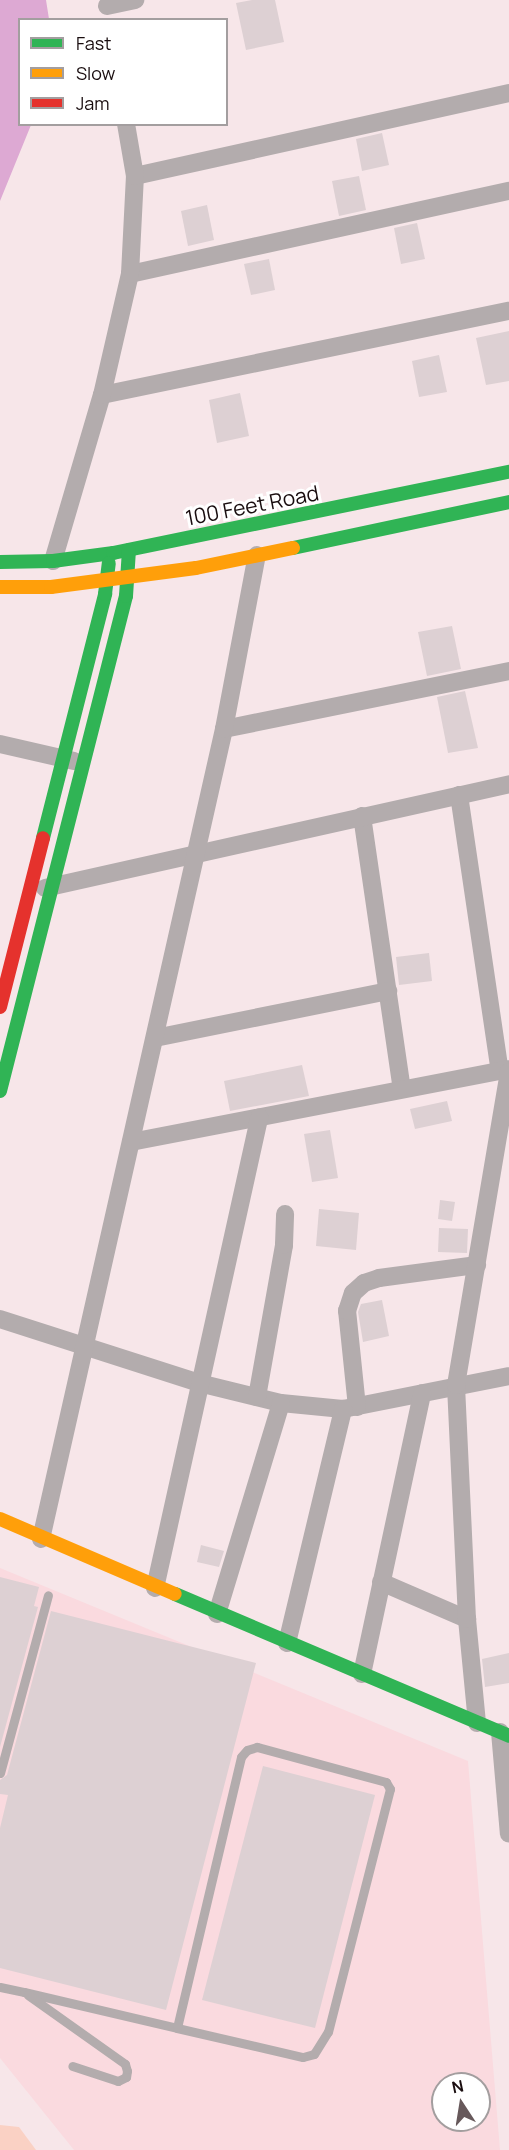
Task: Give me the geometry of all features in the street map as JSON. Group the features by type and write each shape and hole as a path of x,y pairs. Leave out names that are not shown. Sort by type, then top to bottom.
{"street":[{"path":"107,9 135,0"},
{"path":"135,176 509,93"},
{"path":"53,561 102,395 130,274 135,176 126,126"},
{"path":"130,274 509,191"},
{"path":"102,395 509,311"},
{"name":"100 Feet Road","path":"0,562 53,561 129,550 509,472"},
{"path":"0,587 51,587 257,555 509,502"},
{"path":"0,1091 129,576 129,550"},
{"path":"0,1007 108,579 109,553"},
{"path":"41,1539 224,729 257,555"},
{"path":"224,729 509,671"},
{"path":"0,744 83,763"},
{"path":"30,891 196,852 509,784"},
{"path":"459,795 506,1071 477,1265 456,1385 467,1619 477,1723"},
{"path":"362,816 402,1089"},
{"path":"155,1038 388,991"},
{"path":"131,1142 506,1071"},
{"path":"155,1587 203,1384 259,1117"},
{"path":"257,1397 284,1245 285,1214"},
{"path":"287,1643 350,1408 347,1311 353,1293 379,1278 477,1265"},
{"path":"0,1319 203,1384 281,1403 350,1408 509,1376"},
{"path":"362,1674 422,1393"},
{"path":"218,1614 281,1403"},
{"path":"0,1519 41,1539 504,1734 509,1834"},
{"path":"381,1582 467,1619"}],"lane":[{"path":"0,1773 48,1595"},
{"path":"0,1987 24,1992 177,2028 303,2057 314,2054 323,2045 390,1789 386,1782 257,1747 247,1750 241,1757 177,2028"},
{"path":"24,1992 125,2064 127,2071 126,2077 118,2081 72,2066"}],"shaded area":[{"path":"0,0 46,0 49,18 18,18 18,126 31,126 0,201"},
{"path":"0,1568 468,1761 500,2150 74,2150 0,2058"},
{"path":"0,2125 19,2127 36,2150 0,2150"}],"building":[{"path":"275,0 284,42 246,50 236,3"},
{"path":"382,133 389,165 362,171 356,139"},
{"path":"359,176 366,210 339,216 332,181"},
{"path":"207,205 214,240 188,246 181,211"},
{"path":"417,223 425,259 401,264 394,228"},
{"path":"269,259 275,290 251,295 244,264"},
{"path":"509,331 509,381 486,385 476,338"},
{"path":"439,355 447,392 419,397 412,361"},
{"path":"240,393 249,436 217,443 209,400"},
{"path":"452,626 461,669 427,676 418,632"},
{"path":"465,691 478,748 448,753 437,697"},
{"path":"429,953 432,981 399,985 396,957"},
{"path":"302,1065 309,1096 230,1111 224,1081"},
{"path":"447,1101 452,1121 415,1129 410,1109"},
{"path":"330,1130 338,1178 312,1182 304,1134"},
{"path":"440,1200 455,1202 452,1221 438,1219"},
{"path":"319,1209 359,1213 356,1250 316,1246"},
{"path":"439,1228 468,1229 467,1253 438,1252"},
{"path":"382,1300 389,1336 363,1342 358,1312 361,1304"},
{"path":"201,1545 224,1551 219,1567 197,1562"},
{"path":"0,1577 39,1587 34,1606 38,1607 0,1747"},
{"path":"51,1611 256,1663 166,2010 0,1968 0,1828 8,1795 0,1794 0,1780 7,1775"},
{"path":"509,1653 509,1683 485,1687 482,1659"},
{"path":"263,1766 375,1795 315,2028 202,2000"}],"traffic: fast":[{"path":"0,562 53,561 113,553 509,472"},
{"path":"293,548 509,502"},
{"path":"0,1091 126,596 129,550"},
{"path":"43,838 105,594 109,563"},
{"path":"175,1594 509,1736"}],"traffic: slow":[{"path":"0,587 51,587 196,568 293,548"},
{"path":"0,1519 175,1594"}],"traffic: jam":[{"path":"0,1007 43,838"}]}
